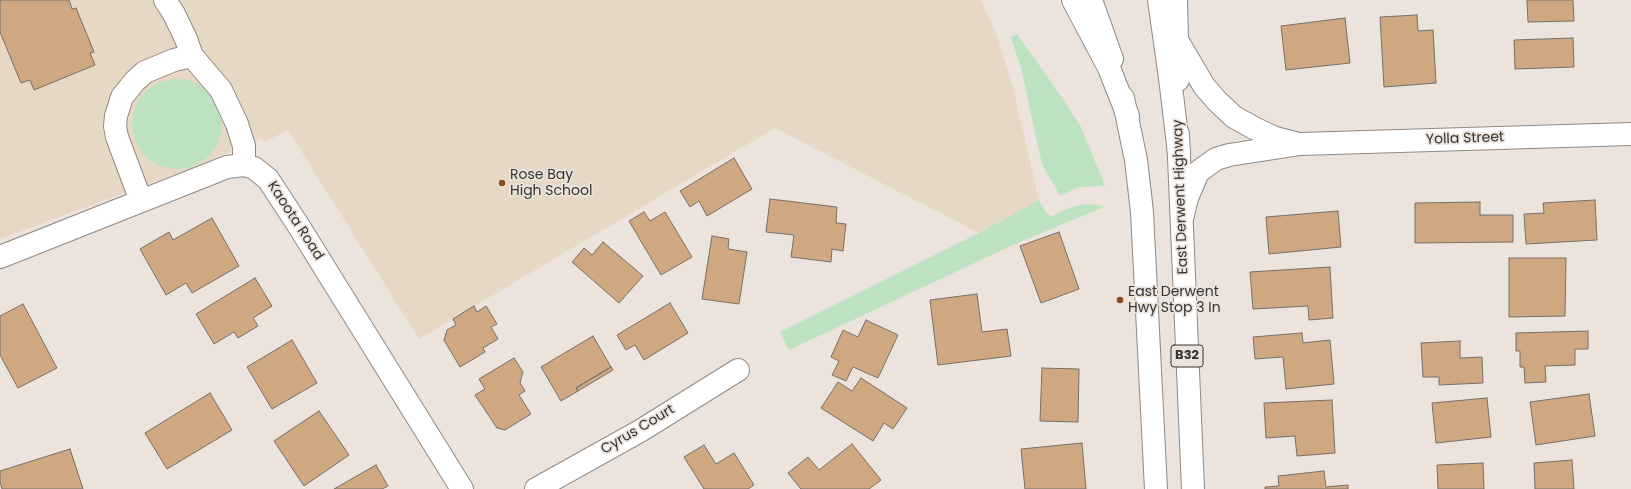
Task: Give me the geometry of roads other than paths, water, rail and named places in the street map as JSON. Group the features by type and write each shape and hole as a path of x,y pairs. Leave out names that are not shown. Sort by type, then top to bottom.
{"main road":[{"path":"0,257 227,167 244,165 244,146 230,106 221,90 192,56 180,27 165,0"},
{"path":"1073,0 1109,68 1128,116"},
{"name":"B32","path":"1091,0 1114,67 1128,116 1136,160 1142,212 1156,489"},
{"name":"B32","path":"1158,0 1170,78 1179,153"},
{"name":"East Derwent Highway","path":"1176,0 1181,224 1192,489"},
{"name":"Yolla Street","path":"1177,40 1204,86 1234,117 1275,138 1300,144"},
{"path":"141,201 117,137 115,126 119,105 128,88 145,72 174,60 192,56"},
{"name":"Yolla Street","path":"1181,224 1187,198 1198,172 1207,164 1216,159 1229,155 1300,144 1631,134"},
{"name":"Kaoota Road","path":"244,165 261,172 279,196 462,489"},
{"name":"Cyrus Court","path":"536,489 640,431 738,370"}],"place":[{"name":"Rose Bay High School","path":"502,183"},
{"name":"East Derwent Hwy Stop 3 In","path":"1120,300"}]}
